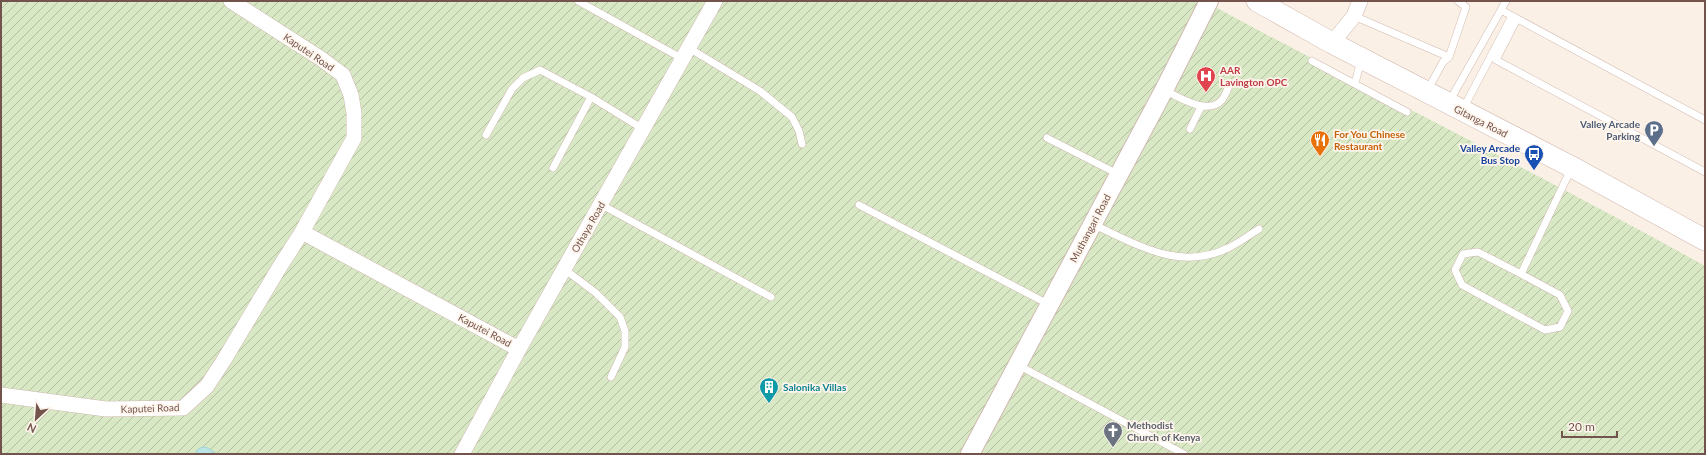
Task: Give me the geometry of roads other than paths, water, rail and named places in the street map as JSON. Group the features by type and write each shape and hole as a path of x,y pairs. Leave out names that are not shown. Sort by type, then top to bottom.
{"main road":[{"name":"Gitanga Road","path":"1257,1 1362,59 1572,167 1705,240"}],"street":[{"name":"Kaputei Road","path":"1,394 106,409 183,408 207,386 302,232 354,138 354,113 351,95 343,75 320,58 231,1"},
{"name":"Othaya Road","path":"464,453 519,348 715,1"},
{"name":"Muthangari Road","path":"970,454 1164,90 1209,1"},
{"path":"1332,43 1354,16 1360,1"},
{"name":"Kaputei Road","path":"302,232 519,348"}],"lane":[{"path":"578,1 686,53 760,91 792,116 800,131 802,144"},
{"path":"1426,92 1443,62 1449,56 1466,7 1458,1"},
{"path":"1455,108 1478,50 1506,1"},
{"path":"1501,10 1705,120"},
{"path":"1354,16 1449,56"},
{"path":"1455,108 1493,59 1515,18"},
{"path":"1478,50 1705,172"},
{"path":"1355,83 1362,59"},
{"path":"1312,61 1407,112"},
{"path":"486,135 512,89 523,78 540,70 592,98 643,129"},
{"path":"1164,90 1201,107 1215,105 1218,103 1222,100 1229,86"},
{"path":"552,168 592,98"},
{"path":"1190,129 1201,107"},
{"path":"1047,138 1118,174"},
{"path":"1521,274 1572,167"},
{"path":"600,204 771,298"},
{"path":"859,205 1049,304"},
{"path":"1092,224 1156,252 1178,258 1194,259 1227,249 1259,229"},
{"path":"1478,252 1521,274 1560,295 1568,311 1560,327 1545,330 1462,285 1455,270 1463,254 1478,252"},
{"path":"564,269 596,293 620,317 625,331 625,347 611,377"},
{"path":"1017,365 1184,454"}],"water":[{"path":"203,447 208,448 217,454 195,454 198,449"}],"place":[{"name":"AAR Lavington OPC","path":"1206,93"},
{"name":"Valley Arcade Parking","path":"1654,147"},
{"name":"For You Chinese Restaurant","path":"1320,157"},
{"name":"Valley Arcade Bus Stop","path":"1534,171"},
{"name":"Salonika Villas","path":"769,404"},
{"name":"Methodist Church of Kenya","path":"1113,448"}]}
